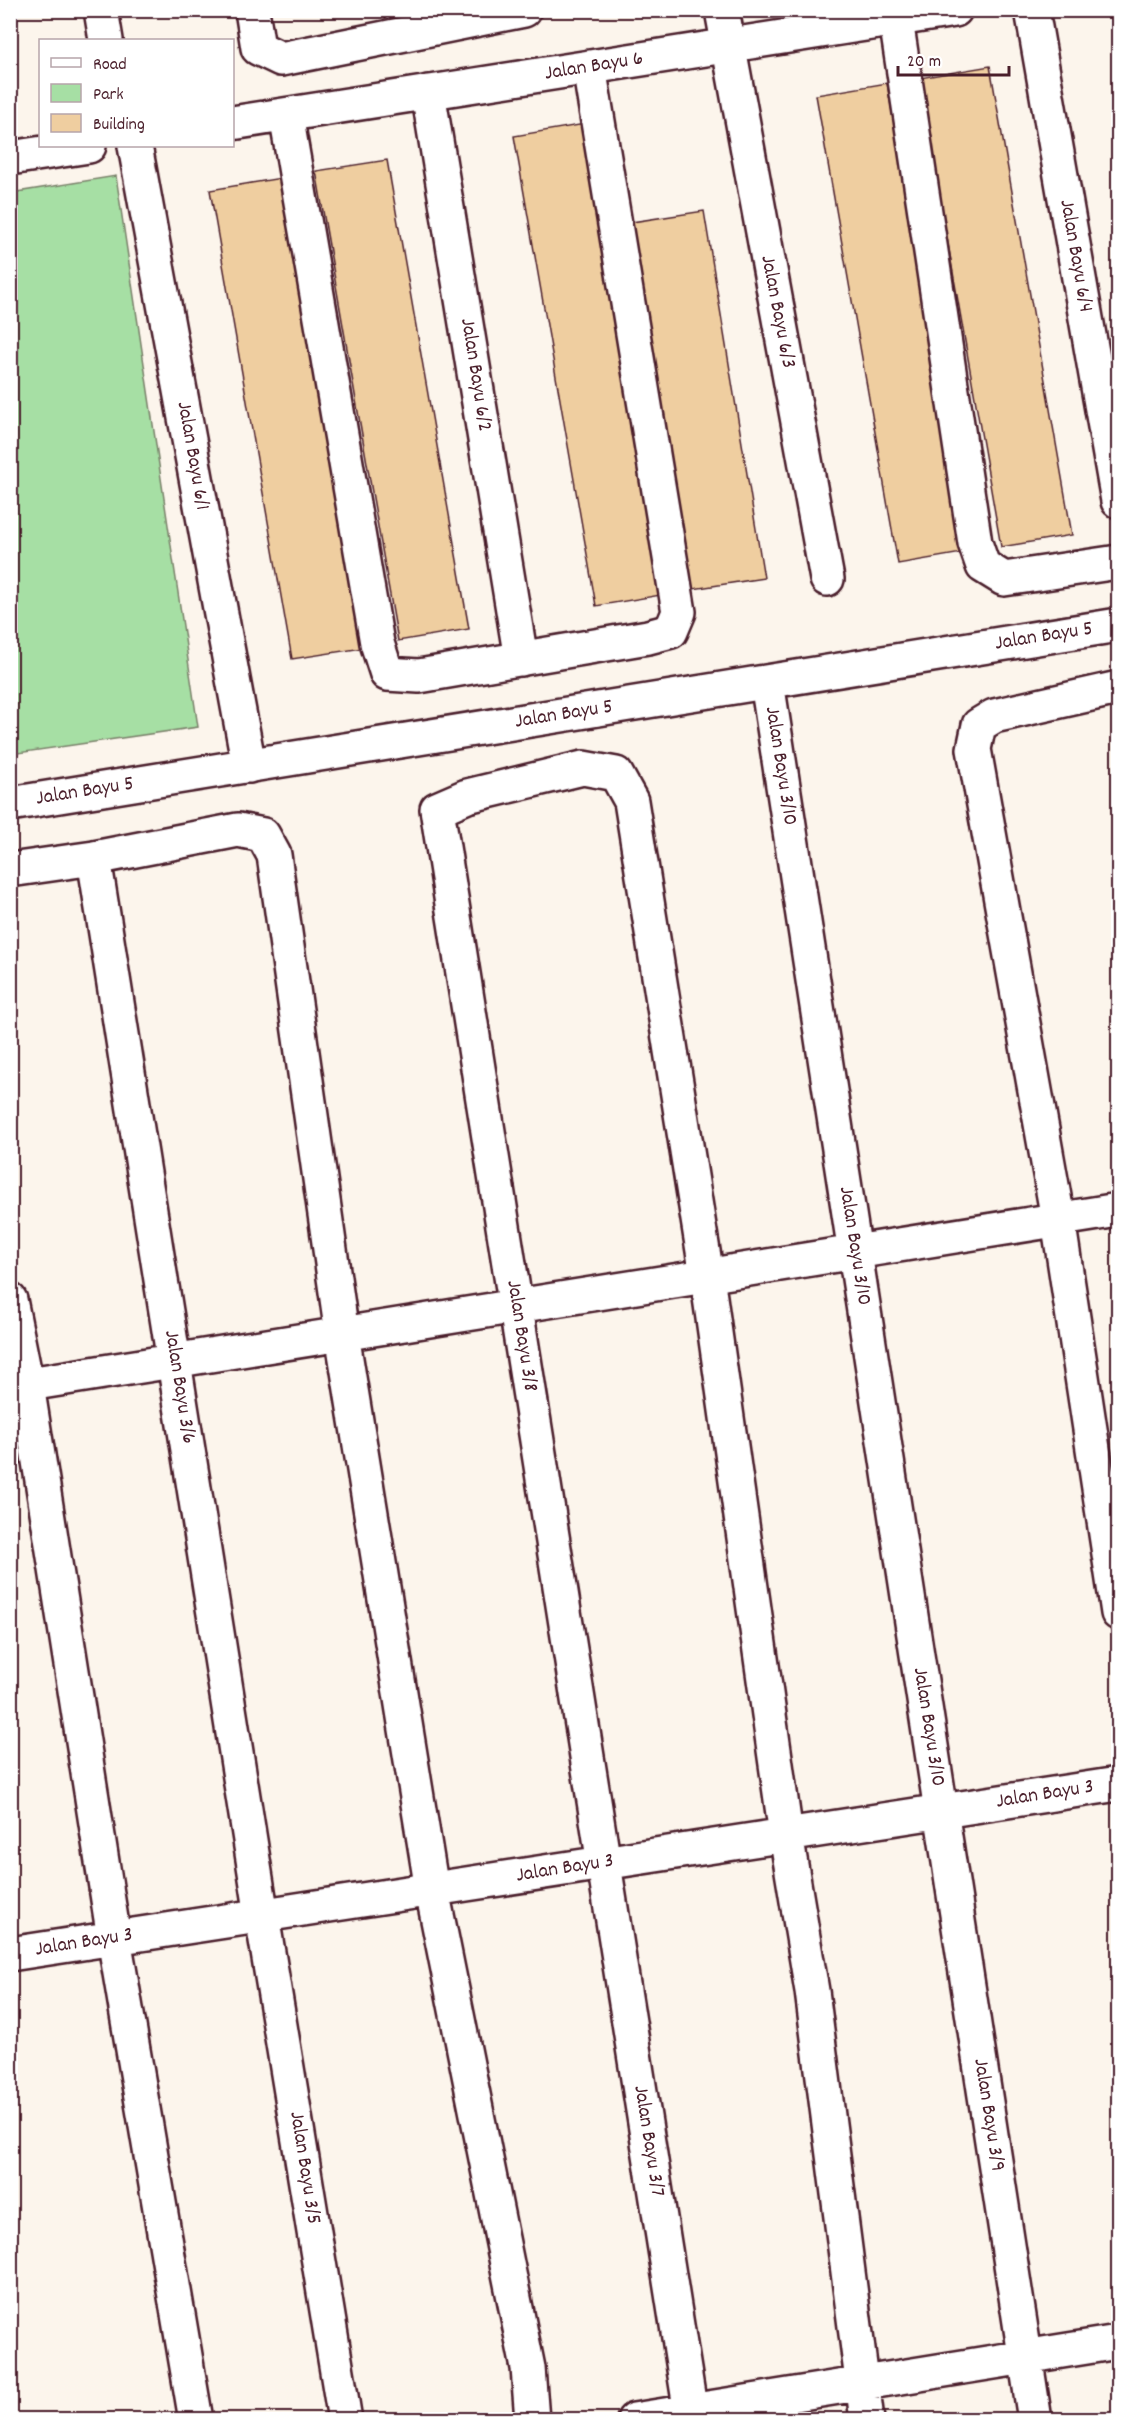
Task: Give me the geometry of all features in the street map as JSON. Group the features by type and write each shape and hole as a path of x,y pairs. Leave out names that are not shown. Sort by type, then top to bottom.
{"street":[{"path":"101,10 106,39"},
{"path":"252,10 258,48 281,59 411,21 524,10"},
{"name":"Jalan Bayu 6/3","path":"722,10 827,579"},
{"name":"Jalan Bayu 6","path":"234,123 955,10"},
{"name":"Jalan Bayu 6/4","path":"1032,10 1119,501"},
{"path":"896,20 975,543 983,566 1004,579 1119,562"},
{"path":"286,115 377,643 387,674 419,676 648,637 671,631 678,612 589,67"},
{"name":"Jalan Bayu 6/2","path":"429,92 521,658"},
{"path":"10,158 82,147"},
{"name":"Jalan Bayu 6/1","path":"135,147 249,766"},
{"name":"Jalan Bayu 5","path":"10,804 1119,625"},
{"name":"Jalan Bayu 3/10","path":"767,682 940,1811"},
{"path":"1119,688 994,716 980,725 975,749 1058,1219 1119,1613"},
{"name":"Jalan Bayu 3/8","path":"604,1863 437,809 467,796 583,768 616,774 631,801 707,1276"},
{"path":"10,870 94,858 238,830 263,835 274,855 342,1334 432,1890 528,2368 532,2420"},
{"name":"Jalan Bayu 3/6","path":"94,858 262,1916"},
{"path":"19,1386 1119,1210"},
{"path":"707,1276 786,1835 812,1991 867,2420"},
{"path":"10,1300 19,1386 196,2420"},
{"name":"Jalan Bayu 3","path":"10,1954 1119,1784"},
{"name":"Jalan Bayu 3/9","path":"940,1811 1035,2420"},
{"name":"Jalan Bayu 3/7","path":"604,1863 691,2415"},
{"name":"Jalan Bayu 3/5","path":"262,1916 345,2420"},
{"path":"634,2420 691,2415 861,2383 1119,2342"}],"green space":[{"path":"116,176 198,727 11,754 11,193"}],"building":[{"path":"990,66 1072,535 1001,547 919,78"},
{"path":"887,83 968,552 898,564 816,95"},
{"path":"585,124 667,594 596,606 514,136"},
{"path":"387,160 469,629 398,641 316,171"},
{"path":"281,178 363,648 292,659 210,190"},
{"path":"704,211 764,578 693,589 632,222"}]}
